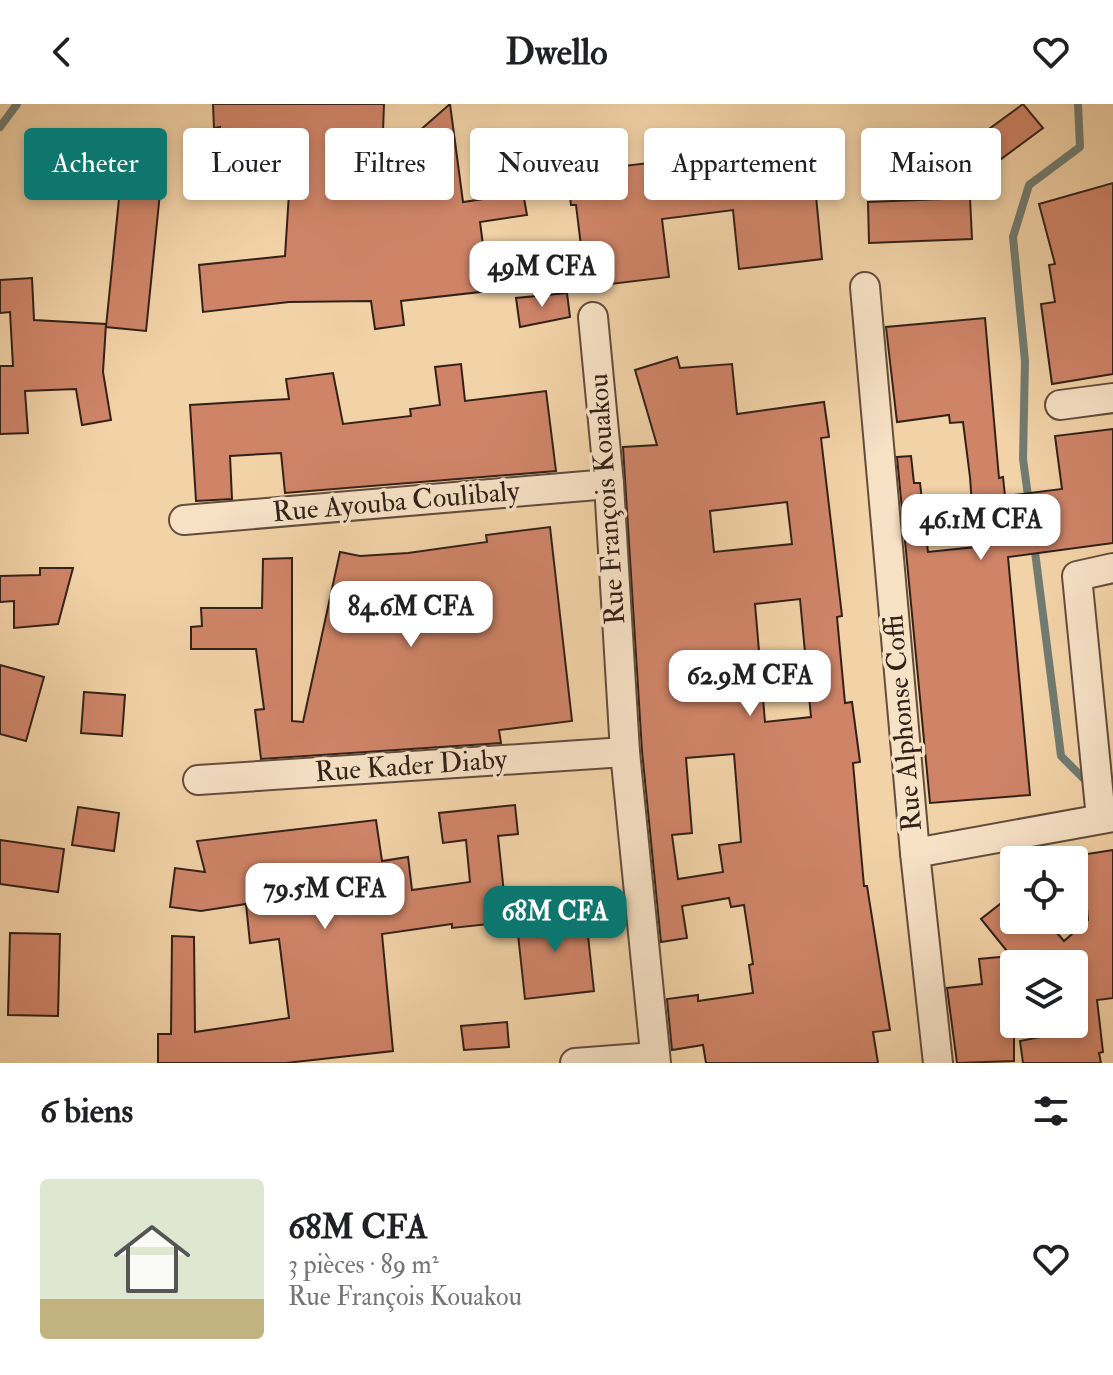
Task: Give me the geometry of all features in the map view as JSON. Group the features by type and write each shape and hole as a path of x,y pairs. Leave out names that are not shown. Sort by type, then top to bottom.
{"street":[{"name":"Rue Alphonse Coffi","path":"865,287 915,853 938,1063"},
{"name":"Rue François Kouakou","path":"593,317 609,484 625,752 656,1060"},
{"path":"1060,405 1113,398"},
{"name":"Rue Ayouba Coulibaly","path":"184,520 609,484"},
{"path":"915,853 1107,818 1077,576 1113,568"},
{"name":"Rue Kader Diaby","path":"198,780 625,752"},
{"path":"575,1063 656,1060"}],"building":[{"path":"213,104 384,104 383,128 325,128 325,200 454,200 454,134 463,202 524,200 527,215 480,222 489,291 401,301 404,325 375,329 371,301 289,302 203,312 199,265 285,256 289,200 309,200 309,128 214,128"},
{"path":"450,104 453,128 423,128"},
{"path":"1023,104 1043,128 1001,159 1001,128 990,128"},
{"path":"644,164 644,200 816,200 822,259 739,269 733,210 662,219 669,277 586,287 576,205 571,205 570,200 628,200 628,166"},
{"path":"1113,183 1113,374 1052,384 1041,304 1055,302 1049,265 1055,264 1039,204"},
{"path":"119,200 159,200 146,331 106,327"},
{"path":"970,200 972,239 869,243 868,202"},
{"path":"32,278 34,320 106,324 103,372 111,420 82,425 76,389 25,391 28,433 0,434 0,366 13,366 10,312 0,313 0,280"},
{"path":"567,293 570,317 520,327 516,298"},
{"path":"985,318 999,478 1003,477 1005,496 1062,489 1055,436 1113,429 1113,543 1008,557 1030,795 930,803 897,457 911,456 914,483 920,483 928,552 975,547 970,477 963,422 950,423 949,415 897,422 886,327"},
{"path":"677,357 680,368 732,364 737,414 824,402 829,437 821,438 842,616 837,617 845,703 852,702 860,762 853,763 864,886 867,886 890,1030 873,1032 878,1063 706,1063 703,1045 672,1050 667,999 698,995 698,1001 753,993 749,965 753,964 744,905 731,907 729,898 682,906 687,938 661,942 642,751 623,447 657,445 635,370","holes":["787,502 792,544 714,552 710,511","800,599 811,717 765,722 755,604","734,754 741,842 719,845 723,872 678,879 672,835 692,833 686,758"]},
{"path":"461,364 465,401 546,391 556,471 285,493 281,453 230,456 232,499 196,501 190,405 289,399 286,379 333,373 343,424 411,416 410,409 440,405 435,367"},
{"path":"550,527 572,721 499,730 501,743 261,759 255,710 264,709 256,649 191,649 191,627 202,626 201,608 262,608 263,559 292,558 292,721 303,722 340,552 360,556 408,553 487,542 486,535"},
{"path":"40,568 73,568 58,624 14,628 14,601 0,602 0,576 40,575"},
{"path":"0,665 44,677 26,741 0,734"},
{"path":"84,692 125,695 122,736 81,733"},
{"path":"515,805 518,834 498,836 507,922 452,928 452,924 382,934 393,1051 286,1063 158,1063 158,1034 171,1034 172,936 194,937 195,1032 289,1018 279,939 250,943 246,904 201,911 170,907 175,868 205,872 197,841 376,820 382,861 408,857 412,890 470,882 466,840 443,843 439,813"},
{"path":"78,807 119,813 114,851 72,845"},
{"path":"0,840 64,849 58,892 0,884"},
{"path":"1113,850 1113,998 1097,1000 1103,1052 1099,1053 1101,1063 1023,1063 1020,1041 1088,1038 1088,950 1006,950 981,919 1000,904 1000,934 1058,934 1064,941 1072,934 1088,934 1088,854"},
{"path":"585,908 594,991 525,999 516,916"},
{"path":"10,933 60,934 58,1016 8,1015"},
{"path":"1000,957 1000,1038 1014,1038 1014,1061 957,1063 947,988 982,984 979,959"},
{"path":"507,1022 509,1047 464,1050 461,1026"}],"waterway":[{"path":"0,127 17,104"},
{"path":"1029,503 1023,459 1025,361 1013,237 1029,185 1080,147 1078,104"},
{"path":"1034,544 1061,756 1090,785"}]}
